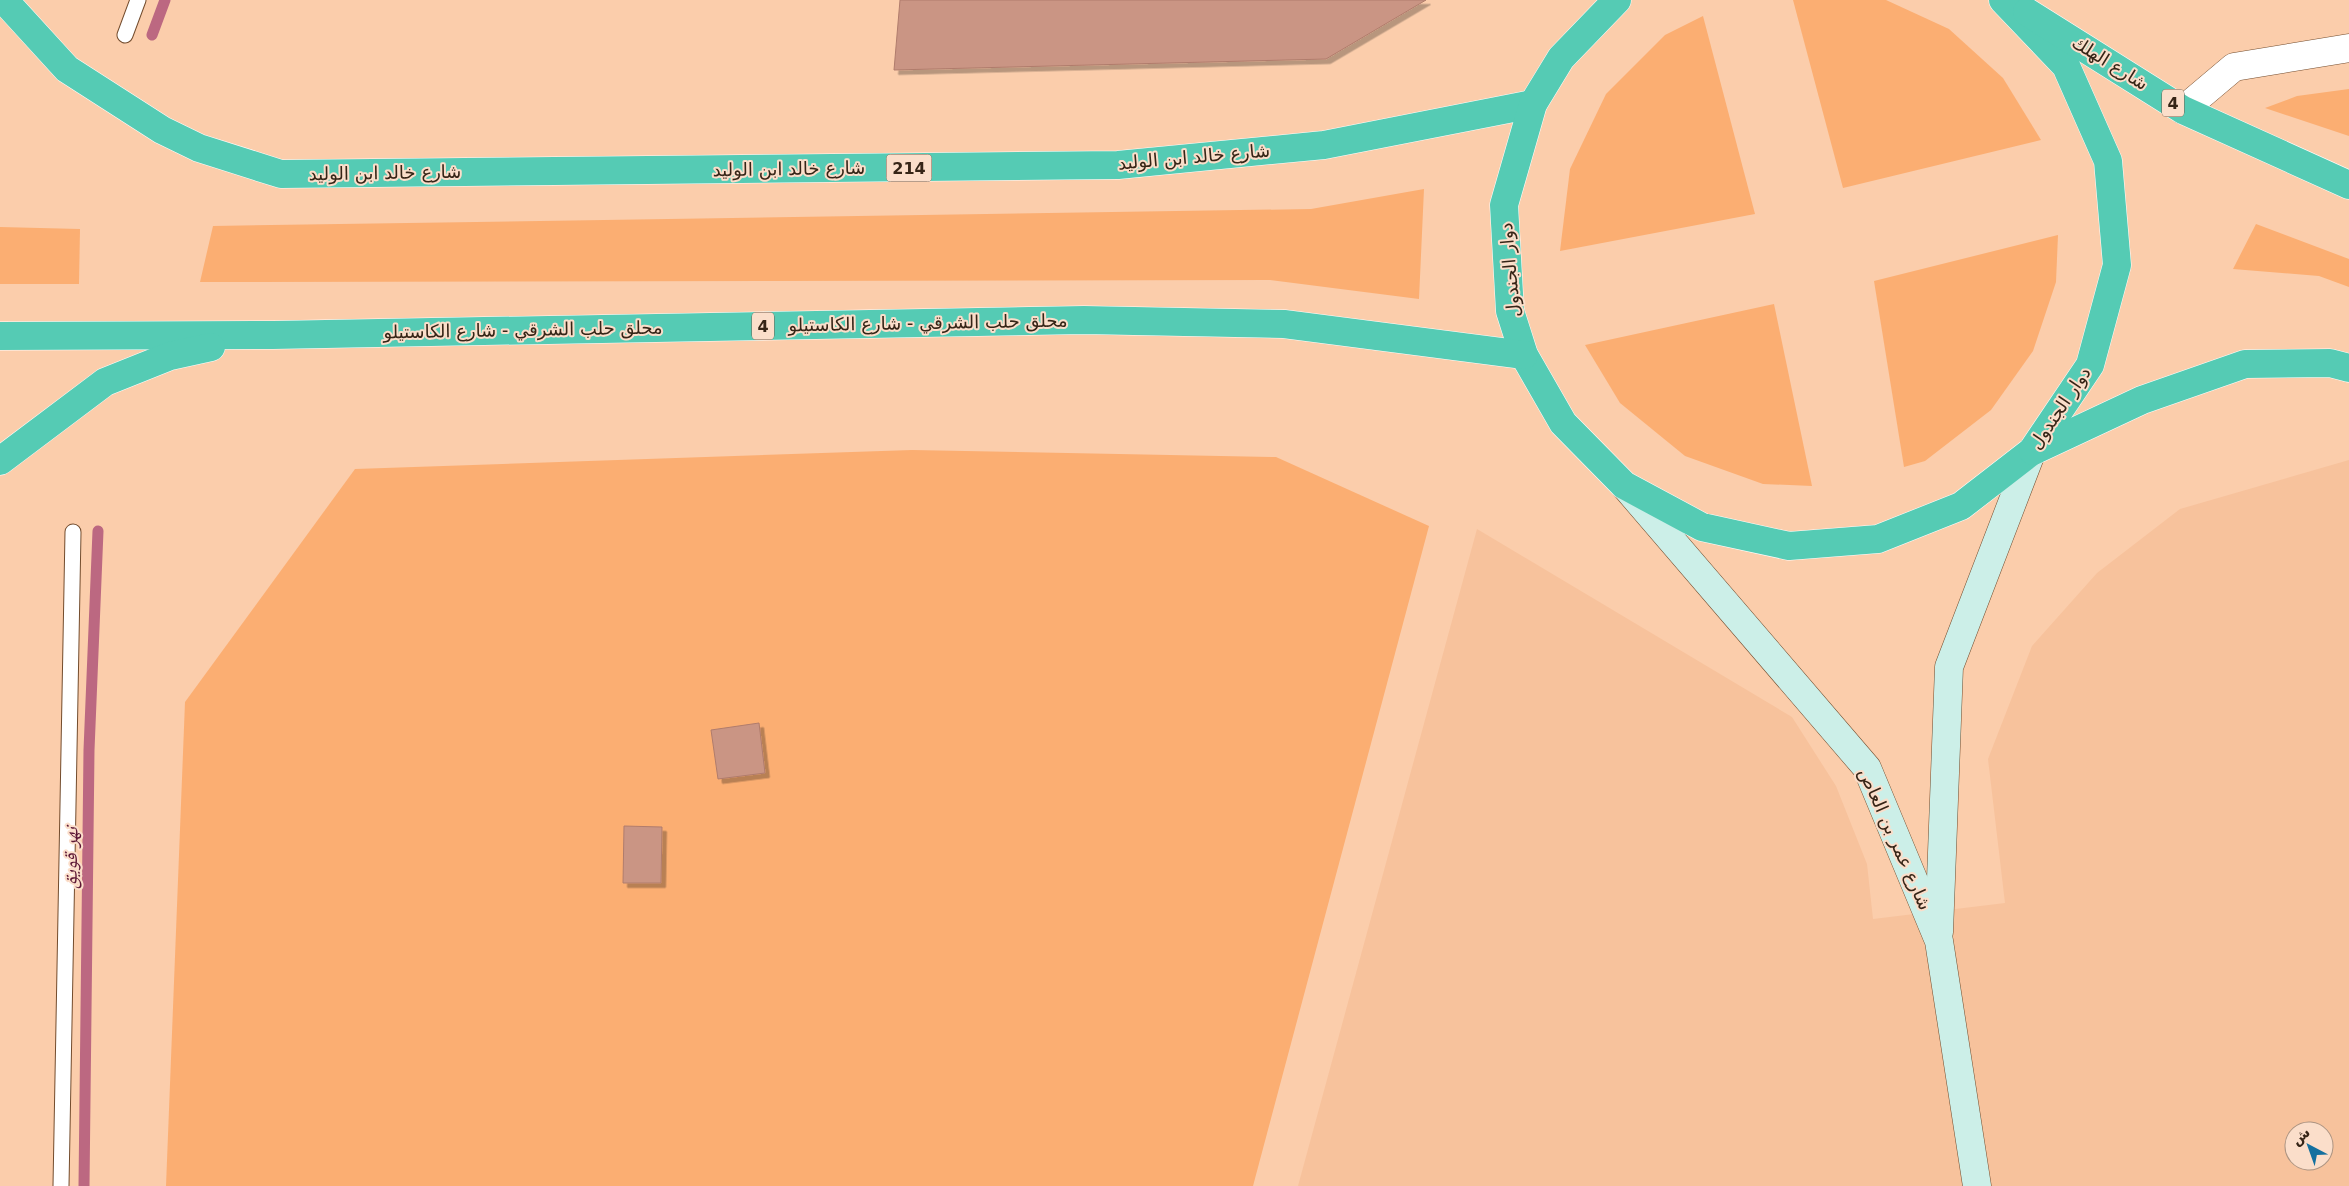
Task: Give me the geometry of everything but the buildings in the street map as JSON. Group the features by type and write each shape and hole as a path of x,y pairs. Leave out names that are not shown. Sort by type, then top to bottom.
{"highway":[{"name":"شارع خالد ابن الوليد","path":"4,0 67,69 162,130 199,148 280,174 1118,165 1324,145 1534,104"},
{"name":"دوار الجندول","path":"1617,0 1561,58 1534,104 1504,205 1510,311 1524,355 1563,423 1624,485 1702,527 1789,546 1878,538 1961,506 2032,451 2090,365 2117,264 2108,161 2066,66 2003,0"},
{"name":"شارع الهلك","path":"2009,0 2183,110 2349,185"},
{"name":"محلق حلب الشرقي - شارع الكاستيلو","path":"0,336 273,335 1084,320 1284,324 1524,355"},
{"path":"0,461 105,382 170,356 273,335"},
{"path":"2032,451 2142,400 2245,364 2330,363 2349,368"}],"street":[{"path":"2183,110 2234,67 2349,48"},
{"path":"1939,941 1949,667 2032,451"},
{"name":"شارع عمر بن العاص","path":"1624,485 1867,768 1939,941 1977,1186"}],"lane":[{"path":"125,35 138,0"},
{"path":"61,1186 73,532"}],"shaded area":[{"path":"1793,0 1886,0 1949,29 2003,78 2041,140 1843,188"},
{"path":"1703,16 1755,214 1560,251 1570,169 1606,94 1665,35"},
{"path":"2349,89 2349,136 2265,108 2297,96"},
{"path":"1424,189 1419,299 1270,280 200,282 213,226 1311,209"},
{"path":"2256,224 2349,259 2349,287 2319,276 2233,269"},
{"path":"0,227 80,229 79,284 0,284"},
{"path":"2058,235 2056,282 2033,351 1991,410 1925,461 1904,467 1874,281"},
{"path":"1774,304 1812,486 1763,484 1685,456 1620,403 1585,345"},
{"path":"912,450 1276,457 1429,526 1253,1186 166,1186 185,702 355,469"},
{"path":"2349,460 2349,1186 1298,1186 1477,529 1792,717 1836,786 1867,864 1873,919 2005,903 1988,759 2032,646 2097,573 2180,509"}],"waterway":[{"name":"نهر قويق","path":"152,35 165,0"},
{"name":"نهر قويق","path":"84,1186 89,750 98,531"}]}
